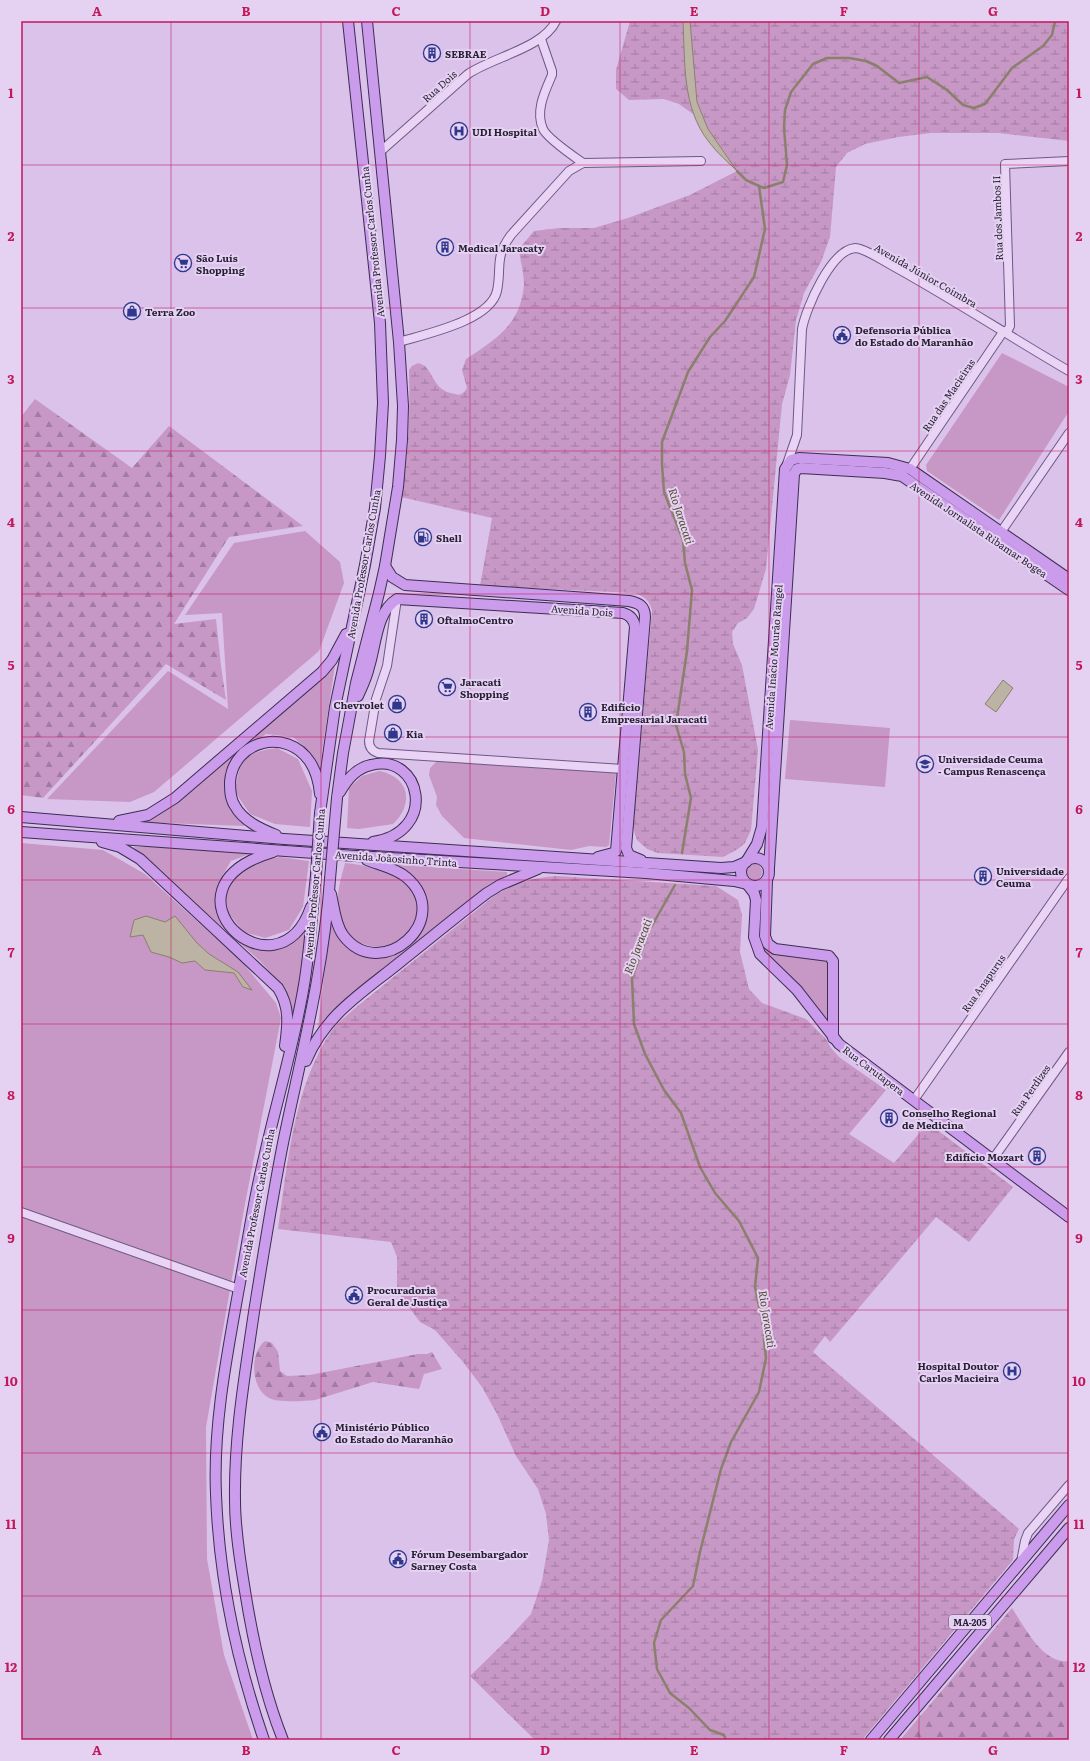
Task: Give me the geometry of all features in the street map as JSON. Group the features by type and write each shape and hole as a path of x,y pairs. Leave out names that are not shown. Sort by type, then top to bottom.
{"main road":[{"name":"Avenida Professor Carlos Cunha","path":"264,1739 241,1669 231,1626 220,1556 215,1492 218,1422 239,1290 262,1166 296,1026 304,986 309,950 321,810 335,707 375,508 380,456 383,403 380,323 348,21"},
{"name":"Avenida Professor Carlos Cunha","path":"283,1740 274,1715 250,1621 241,1566 235,1505 236,1448 245,1369 266,1237 283,1144 311,1016 330,883 343,753 356,683 385,566 398,487 403,406 399,342 382,151 367,21"},
{"name":"Avenida Jornalista Ribamar Bogea","path":"786,467 791,460 799,458 888,463 910,469 1069,579"},
{"name":"Avenida Inácio Mourão Rangel","path":"746,862 757,844 762,827 786,467"},
{"name":"Avenida Jornalista Ribamar Bogea","path":"794,474 797,469 801,468 885,473 902,476 1069,590"},
{"name":"Avenida Inácio Mourão Rangel","path":"769,868 794,474"},
{"name":"Avenida Dois","path":"385,566 392,577 405,585 629,601 638,604 645,610 626,848 631,856 653,864"},
{"path":"536,594 536,607"},
{"path":"350,715 367,675 380,627 388,607 397,599"},
{"name":"Avenida Dois","path":"397,599 623,613 629,615 634,620 635,627 616,850 613,853 590,860"},
{"path":"375,609 380,627"},
{"path":"97,823 128,820 148,815 175,798 322,672 341,645 354,618"},
{"path":"284,839 249,821 235,806 230,792 231,775 236,762 242,754 259,744 270,741 287,744 297,749 306,756 314,769 320,789 321,810"},
{"path":"338,798 342,787 354,773 364,767 375,764 385,764 396,767 407,776 416,790 417,800 414,813 410,822 401,830 383,840 349,843"},
{"name":"Avenida Joãosinho Trinta","path":"21,817 284,839 653,864 728,868 737,867 746,862"},
{"name":"Avenida Joãosinho Trinta","path":"21,832 356,856 654,874 740,881 747,884"},
{"path":"82,836 120,847 140,859 278,988 285,1002 288,1017 278,1096"},
{"path":"282,850 241,865 226,881 222,891 222,904 227,923 232,930 250,943 259,945 276,943 284,940 299,928 308,914 312,904 316,877"},
{"path":"330,883 339,928 350,942 365,951 382,952 401,946 411,938 418,929 421,919 420,898 414,885 405,876 397,871 356,856"},
{"path":"753,858 761,860 769,868 770,874 767,881 765,936 768,944 775,949 829,956 833,961 833,1038 797,990 763,959 757,950 754,937 756,900 754,893 741,873 742,867 746,862 753,858"},
{"path":"294,1090 313,1044 319,1034 342,1009 487,893 500,885 542,867"},
{"path":"747,884 756,886 762,885 767,881"},
{"name":"Rua Carutapera","path":"833,1038 842,1047 1069,1217"},
{"name":"MA-205","path":"870,1740 1069,1505"},
{"name":"MA-205","path":"890,1740 1069,1528"},
{"path":"241,1669 249,1679 260,1714 266,1717 274,1715"},
{"path":"264,1739 273,1736 278,1740"}],"street":[{"path":"556,21 552,28 541,39 552,71 552,75 542,99 541,123 543,131 569,154 583,163"},
{"name":"Rua Dois","path":"382,151 468,74 484,64 541,39"},
{"path":"399,342 448,327 475,316 494,300 497,291 500,255 503,246 511,235 576,165 583,163 701,161"},
{"name":"Rua dos Jambos II","path":"1003,332 1008,330 1010,324 1005,164 1069,161"},
{"name":"Avenida Júnior Coimbra","path":"786,467 797,434 803,321 812,297 821,281 828,271 847,251 857,248 878,258 1069,371"},
{"name":"Rua das Macieiras","path":"910,469 1003,332"},
{"path":"1002,532 1069,433"},
{"path":"397,599 387,666 376,699 368,741 370,746 376,752 623,769"},
{"name":"Rua Anapurus","path":"914,1100 1069,878"},
{"name":"Rua Perdizes","path":"993,1159 1069,1052"},
{"path":"21,1212 239,1290"},
{"path":"1020,1562 1028,1533 1069,1485"}],"green space":[{"path":"630,21 683,21 687,85 693,114 679,104 664,99 629,100 616,89 616,70"},
{"path":"690,21 1069,21 1069,141 998,133 931,133 898,137 865,144 847,153 836,167 830,237 821,262 804,293 796,320 790,375 782,404 766,569 754,609 747,618 738,623 732,632 733,644 742,665 758,750 751,830 745,843 738,849 723,857 658,853 647,849 637,840 633,828 652,610 646,599 635,593 480,586 492,518 401,497 406,465 408,434 409,370 412,366 418,363 421,364 426,367 440,388 457,395 462,394 465,391 467,388 462,370 466,359 506,329 518,310 524,284 519,249 534,231 560,228 594,228 628,218 690,195 737,171 708,129 697,102"},
{"path":"1002,353 1069,387 1069,411 999,520 927,471 926,465"},
{"path":"35,399 132,468 169,426 303,526 229,537 174,624 216,619 226,700 166,664 43,798 21,795 21,417"},
{"path":"305,531 340,562 344,583 319,651 154,792 130,802 47,799 168,671 228,709 222,613 185,615 234,543"},
{"path":"335,665 319,772 310,752 293,737 266,734 233,758 225,772 226,802 245,826 134,822 151,817 279,714"},
{"path":"790,720 890,728 885,787 785,779"},
{"path":"277,748 298,759 312,791 310,827 275,824 250,814 235,792 241,766 245,760 257,752"},
{"path":"437,761 616,773 609,845 606,847 589,846 571,850 464,838 442,816 436,805 437,797 429,775 430,768"},
{"path":"379,771 389,774 403,785 406,792 406,800 400,816 393,824 359,829 347,828 349,788 362,776"},
{"path":"21,843 103,850 145,874 242,962 276,1003 281,1018 244,1209 206,1427 207,1559 224,1655 253,1740 21,1740"},
{"path":"133,847 167,847 252,853 231,861 219,882 215,903 221,920 231,934 253,948 278,947 304,930 304,951 296,1011 292,1019 291,1007 283,987 261,962"},
{"path":"280,857 309,861 303,907 289,930 265,938 244,932 229,914 225,894 237,873 256,861"},
{"path":"345,863 372,867 392,873 401,878 409,886 416,900 417,917 411,931 399,941 384,946 369,946 354,939 343,925 338,902 338,893"},
{"path":"749,863 757,863 762,868 760,879 757,881 749,881 744,876 744,868"},
{"path":"397,865 507,872 507,875 488,885 350,994 318,1027 330,923 336,935 349,949 359,955 379,958 397,952 426,911 424,895 419,884 415,878"},
{"path":"556,876 716,886 738,900 742,915 740,952 749,989 762,1003 806,1019 826,1039 831,1048 839,1057 886,1090 849,1134 894,1163 928,1123 1013,1187 969,1242 936,1217 830,1342 825,1336 813,1352 1019,1529 1014,1539 1013,1560 862,1740 535,1740 470,1676 531,1614 542,1581 549,1540 546,1514 538,1489 516,1456 497,1414 482,1387 463,1362 435,1330 420,1322 397,1291 397,1257 391,1242 278,1229 289,1152 300,1101 319,1052 332,1030 354,1009 494,896 517,884 538,878"},
{"path":"766,948 829,961 828,1020 804,989 766,953 764,950"},
{"path":"265,1341 272,1343 278,1352 280,1371 287,1376 310,1375 432,1352 442,1369 424,1374 419,1389 373,1382 315,1400 279,1401 269,1398 263,1393 259,1387 254,1371 256,1354"},
{"path":"1012,1608 1028,1634 1043,1651 1060,1661 1069,1661 1069,1740 900,1740"}],"shaded area":[{"path":"683,21 690,21 697,102 708,129 737,171 709,142 700,129 694,115 689,100 685,68"},
{"path":"1003,680 1013,688 996,712 985,704"},
{"path":"146,916 165,922 175,916 197,943 209,954 238,972 252,990 243,987 234,973 205,970 195,961 182,963 169,957 151,952 143,935 130,937 134,920"}],"waterway":[{"path":"759,186 764,188 783,182 787,165 784,128 785,110 791,92 813,64 827,58 849,58 866,61 877,66 899,83 927,77 947,90 963,105 974,108 985,104 1012,68 1043,46 1052,35 1055,21"},
{"name":"Rio Jaracati","path":"682,853 691,798 685,774 684,752 676,725 687,651 692,590 685,563 683,540 664,492 662,442 688,372 710,337 725,321 754,277 765,229 759,186 746,180 737,171"},
{"name":"Rio Jaracati","path":"675,885 649,931 632,978 634,1024 645,1054 664,1090 681,1113 700,1167 715,1193 739,1221 758,1258 755,1287 764,1330 766,1358 759,1392 731,1442 721,1469 693,1586 661,1620 654,1643 657,1669 670,1693 689,1708 710,1730 724,1735 726,1740"}],"place":[{"name":"SEBRAE","path":"432,53"},
{"name":"UDI Hospital","path":"459,131"},
{"name":"Medical Jaracaty","path":"445,247"},
{"name":"São Luís Shopping","path":"183,263"},
{"name":"Terra Zoo","path":"132,311"},
{"name":"Defensoria Pública do Estado do Maranhão","path":"842,335"},
{"name":"Shell","path":"423,537"},
{"name":"OftalmoCentro","path":"424,619"},
{"name":"Jaracati Shopping","path":"447,687"},
{"name":"Chevrolet","path":"397,704"},
{"name":"Edifício Empresarial Jaracati","path":"588,712"},
{"name":"Kia","path":"393,733"},
{"name":"Universidade Ceuma - Campus Renascença","path":"925,764"},
{"name":"Universidade Ceuma","path":"983,876"},
{"name":"Conselho Regional de Medicina","path":"889,1118"},
{"name":"Edifício Mozart","path":"1037,1156"},
{"name":"Procuradoria Geral de Justiça","path":"354,1295"},
{"name":"Hospital Doutor Carlos Macieira","path":"1012,1371"},
{"name":"Ministério Público do Estado do Maranhão","path":"322,1432"},
{"name":"Fórum Desembargador Sarney Costa","path":"398,1559"}]}
